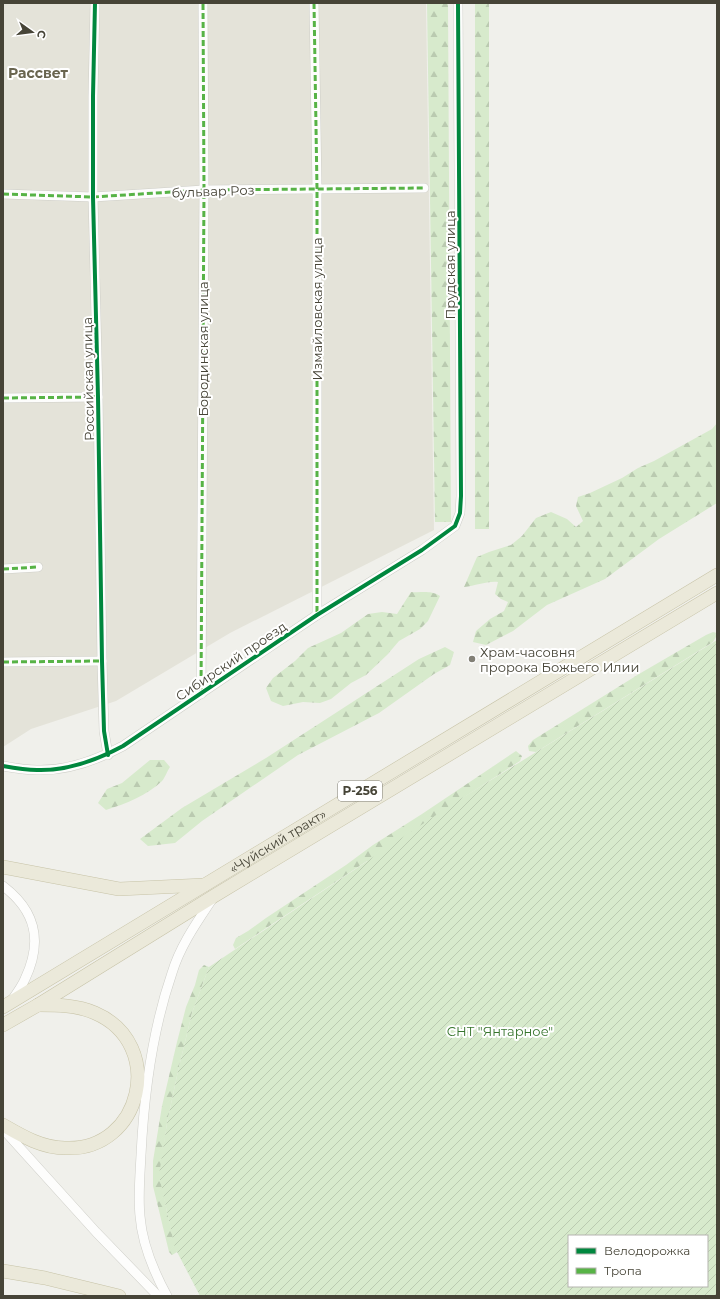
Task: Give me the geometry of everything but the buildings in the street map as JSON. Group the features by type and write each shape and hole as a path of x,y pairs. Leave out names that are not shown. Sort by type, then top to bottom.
{"highway":[{"name":"«Чуйский тракт»","path":"6,1005 717,575"},
{"name":"«Чуйский тракт»","path":"3,1025 717,593"},
{"path":"3,867 119,889 206,885"},
{"path":"3,1125 37,1143 64,1148 88,1147 98,1143 114,1132 124,1119 136,1092 138,1067 135,1056 125,1036 116,1027 95,1013 81,1008 38,1005"},
{"path":"3,1271 45,1278 119,1296"}],"street":[{"name":"Российская улица","path":"95,3 93,196 102,661 104,731 108,755"},
{"name":"Бородинская улица","path":"201,694 204,190 203,3"},
{"name":"Измайловская улица","path":"314,3 317,189 317,615"},
{"name":"Прудская улица","path":"455,526 460,513 461,496 458,3"},
{"name":"бульвар Роз","path":"3,194 93,196 204,190 424,188"},
{"path":"3,398 98,397"},
{"name":"Сибирский проезд","path":"3,766 37,770 60,769 76,766 108,755 317,615 422,550 455,526"},
{"path":"3,569 38,567"},
{"path":"3,662 102,661"},
{"path":"3,886 22,902 34,930 35,940 34,952 25,980 6,1005"},
{"path":"167,1296 160,1283 147,1248 140,1217 139,1193 142,1134 147,1082 157,1024 172,972 188,936 214,896"},
{"path":"3,1129 96,1232 158,1296"}],"shaded area":[{"path":"3,3 426,3 434,530 230,633 116,701 31,729 3,747"}],"green space":[{"path":"427,3 448,3 451,522 435,522"},
{"path":"475,3 489,3 489,529 475,529"},
{"path":"717,423 717,503 659,539 605,579 547,605 513,631 486,645 473,642 476,631 490,619 504,611 508,602 495,594 498,582 489,582 464,587 477,557 511,545 522,536 536,518 551,512 567,519 576,527 583,521 576,506 578,497 622,478 638,468 654,461 712,429"},
{"path":"411,592 430,592 440,596 428,621 420,629 399,641 366,675 351,683 331,699 320,703 303,702 283,706 271,701 266,688 273,678 295,661 308,648 341,633 368,614 382,612 397,614"},
{"path":"713,632 717,633 713,642 536,752 529,751 528,746 533,740 639,674"},
{"name":"СНТ \"Янтарное\"","path":"717,640 717,1296 200,1296 175,1248 159,1175 167,1123 178,1071 192,1013 209,967 454,803"},
{"path":"445,647 454,652 450,665 434,674 379,713 298,755 202,821 175,843 148,846 140,839 182,808 266,758 419,659"},
{"path":"516,751 522,756 520,761 455,803 383,881 367,861 235,949 233,945 236,938 346,865 373,845"},
{"path":"150,760 164,760 170,767 163,780 150,791 121,805 106,810 98,803 107,789 122,783"},
{"path":"204,965 209,967 192,1013 178,1071 167,1123 160,1175 177,1252 172,1255 169,1252 153,1186 153,1161 162,1106 186,1007 199,970"}],"marked path":[{"path":"201,694 204,190 203,3"},
{"path":"314,3 317,189 317,615"},
{"path":"3,194 93,197 204,190 424,188"},
{"path":"3,398 98,397"},
{"path":"3,569 38,567"},
{"path":"3,662 102,661"}],"cycle path":[{"path":"95,3 93,197 102,661 104,731 108,755"},
{"path":"3,766 33,770 59,769 82,764 123,746 317,615 422,550 455,526 460,513 461,496 458,3"}],"place":[{"name":"Храм-часовня пророка Божьего Илии","path":"472,659"}],"district":[{"name":"Рассвет","path":"38,73"}]}
